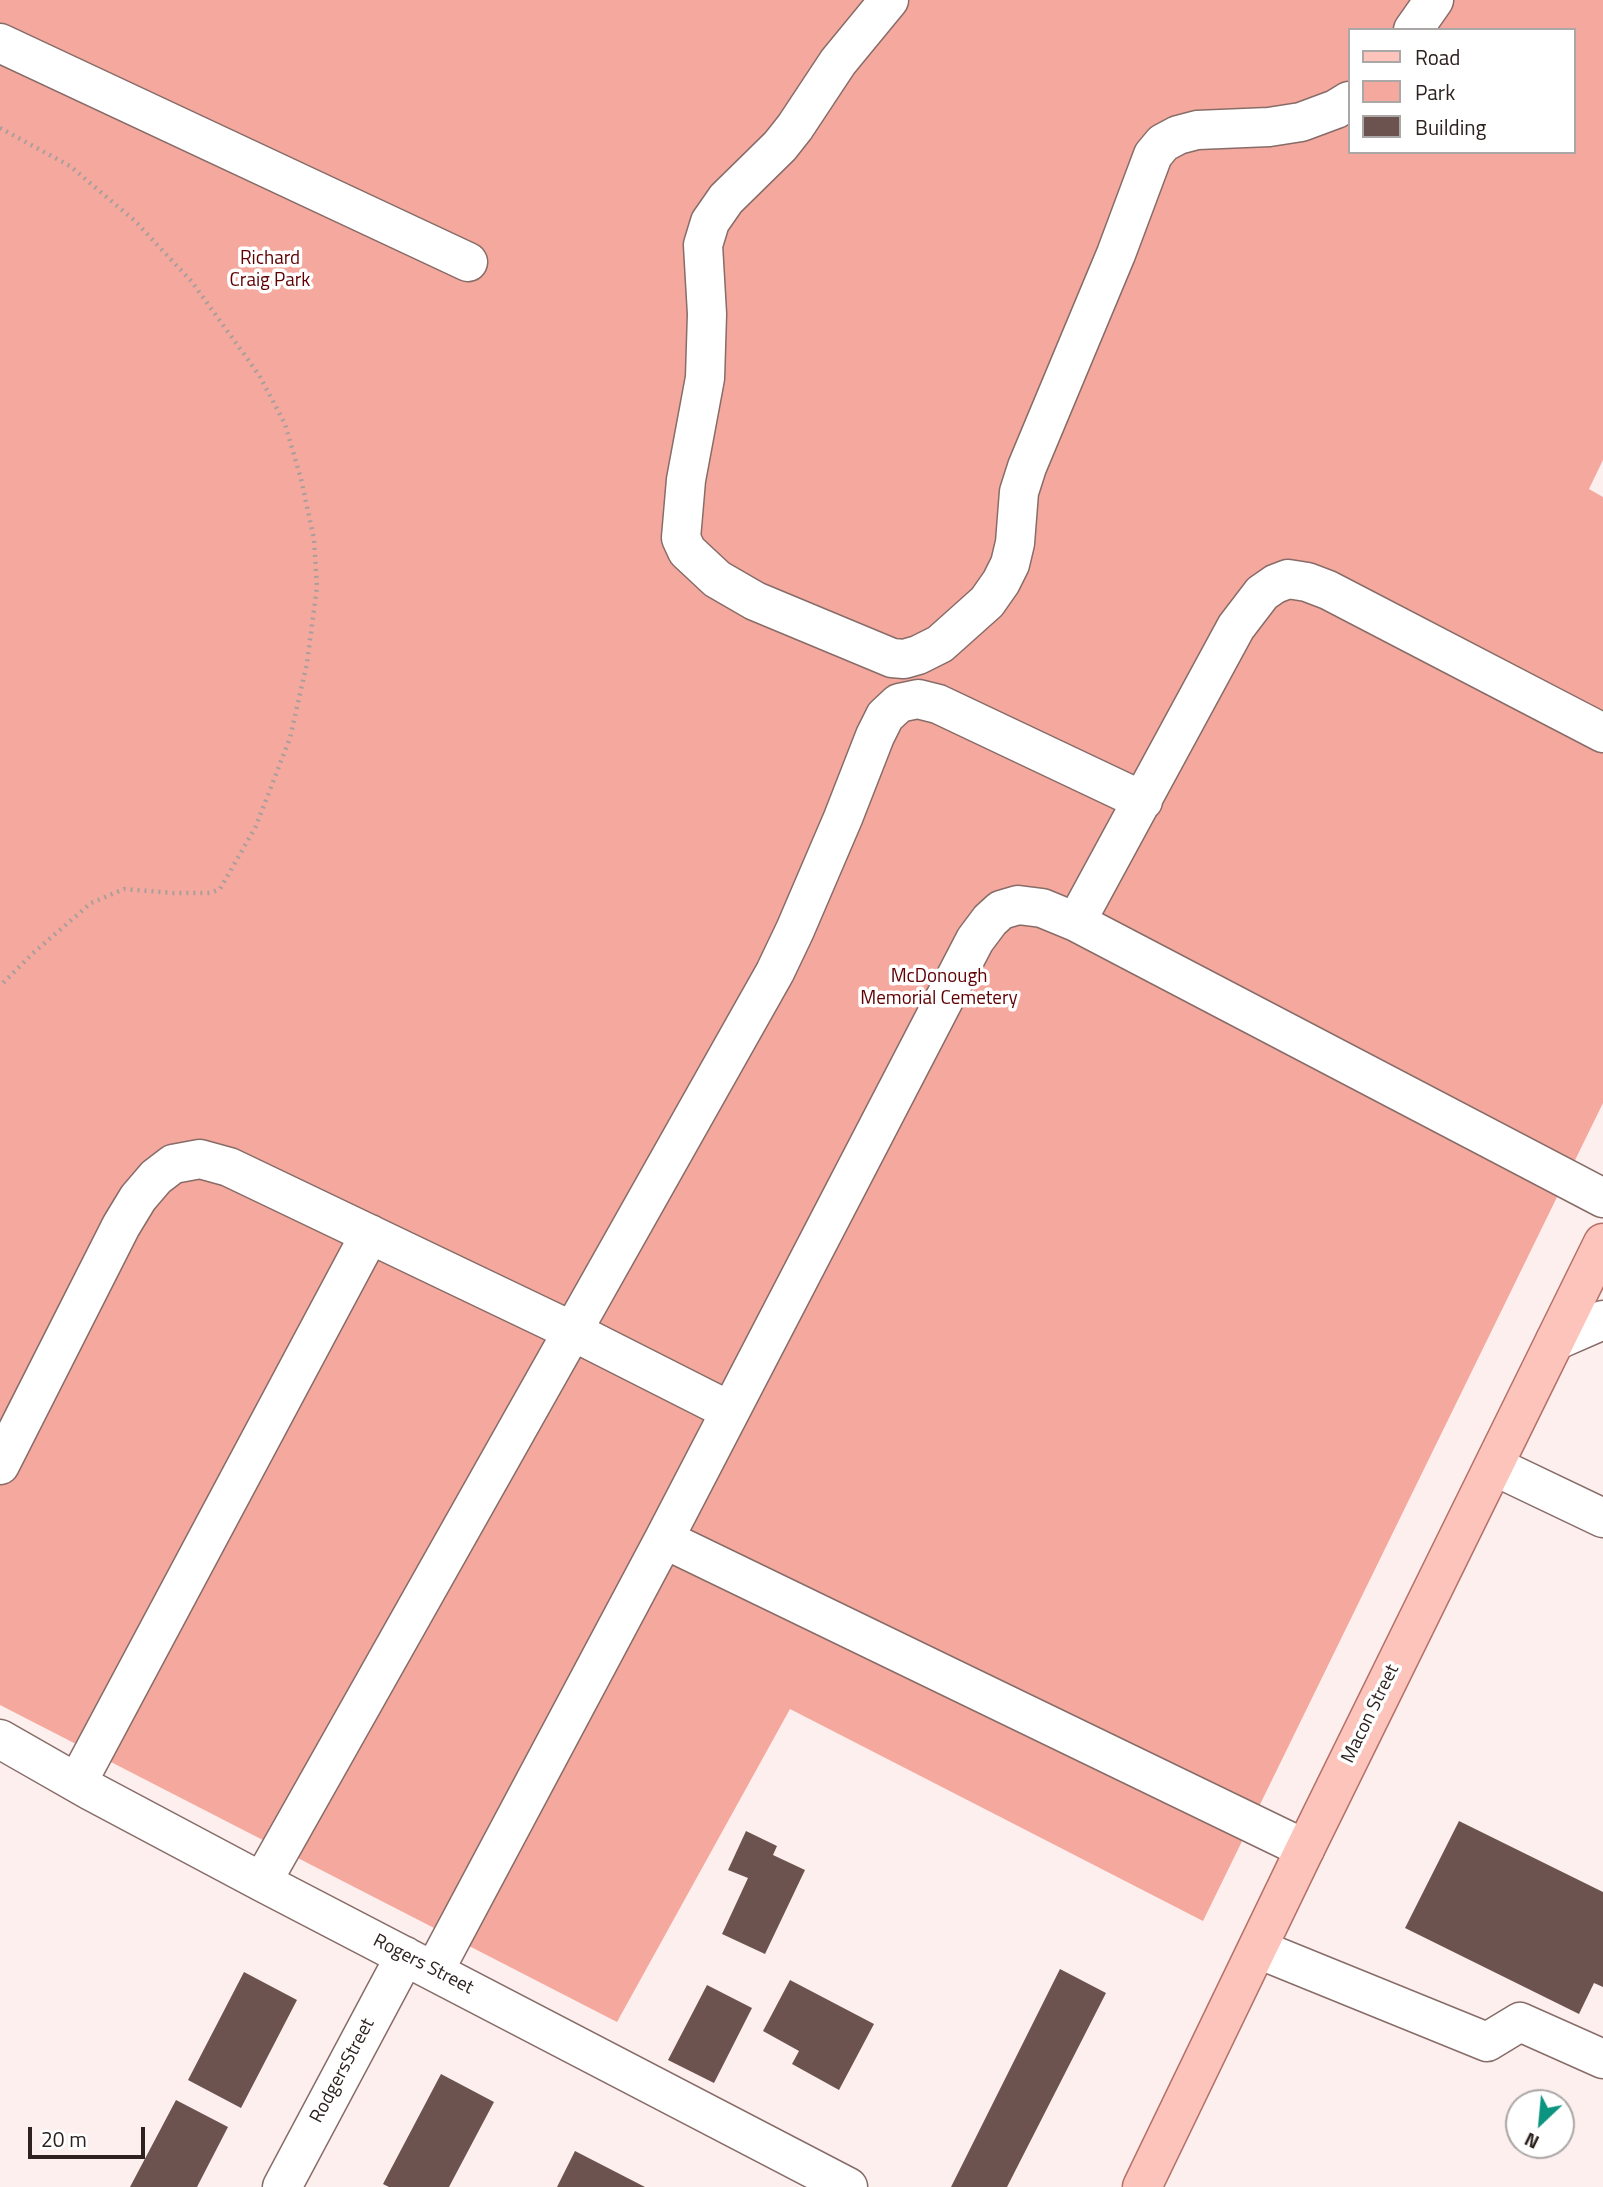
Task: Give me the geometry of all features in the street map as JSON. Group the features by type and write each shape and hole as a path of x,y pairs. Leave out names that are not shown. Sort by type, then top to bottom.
{"main road":[{"name":"Macon Street","path":"1142,2187 1603,1243"}],"street":[{"path":"889,0 838,62 780,146 726,199 710,222 703,245 707,314 705,378 686,480 681,538 687,551 717,579 755,601 892,658 904,659 918,655 940,644 988,601 1001,582 1010,564 1015,543 1018,492 1116,254 1153,155 1164,143 1178,135 1197,130 1269,127 1301,122 1336,109 1348,101"},
{"path":"1414,28 1434,0"},
{"path":"0,43 468,262"},
{"path":"1076,922 1236,627 1262,593 1288,579 1307,582 1328,590 1603,733"},
{"path":"892,658 899,703"},
{"path":"262,1882 775,972 885,716 899,703 918,699 939,704 1143,801"},
{"name":"RodgersStreet","path":"282,2187 419,1964 664,1539 975,940 1001,910 1018,905 1042,908 1076,922 1603,1198"},
{"path":"0,1465 121,1226 138,1198 156,1177 173,1164 200,1159 229,1167 370,1234 730,1411"},
{"path":"77,1783 370,1234"},
{"path":"1555,1341 1603,1320"},
{"path":"1494,1466 1603,1518"},
{"path":"664,1539 1305,1849"},
{"name":"Rogers Street","path":"0,1738 77,1783 262,1882 848,2187"},
{"path":"1258,1949 1487,2042 1520,2022 1603,2059"}],"path":[{"path":"0,128 70,166 135,221 192,282 260,375 285,424 301,479 314,539 317,587 307,663 290,737 256,826 220,889 210,893 124,889 91,903 0,986"}],"green space":[{"name":"McDonough Memorial Cemetery","path":"0,0 1603,0 1603,460 1589,489 1603,497 1603,1103 1203,1921 790,1709 617,2022 0,1705"}],"building":[{"path":"1459,1821 1603,1892 1603,1987 1594,1983 1579,2014 1405,1928"},
{"path":"746,1831 777,1846 773,1855 805,1870 765,1954 722,1934 748,1878 728,1870"},
{"path":"1060,1969 1106,1993 1007,2187 951,2187"},
{"path":"244,1972 297,2000 241,2108 188,2080"},
{"path":"790,1980 874,2024 839,2090 792,2064 799,2051 763,2031"},
{"path":"707,1985 752,2008 714,2083 668,2060"},
{"path":"441,2074 494,2102 449,2187 389,2187 383,2184"},
{"path":"176,2100 228,2127 197,2187 130,2187"},
{"path":"575,2151 645,2187 557,2187"}],"park label":[{"name":"Richard Craig Park","path":"270,270"}]}
